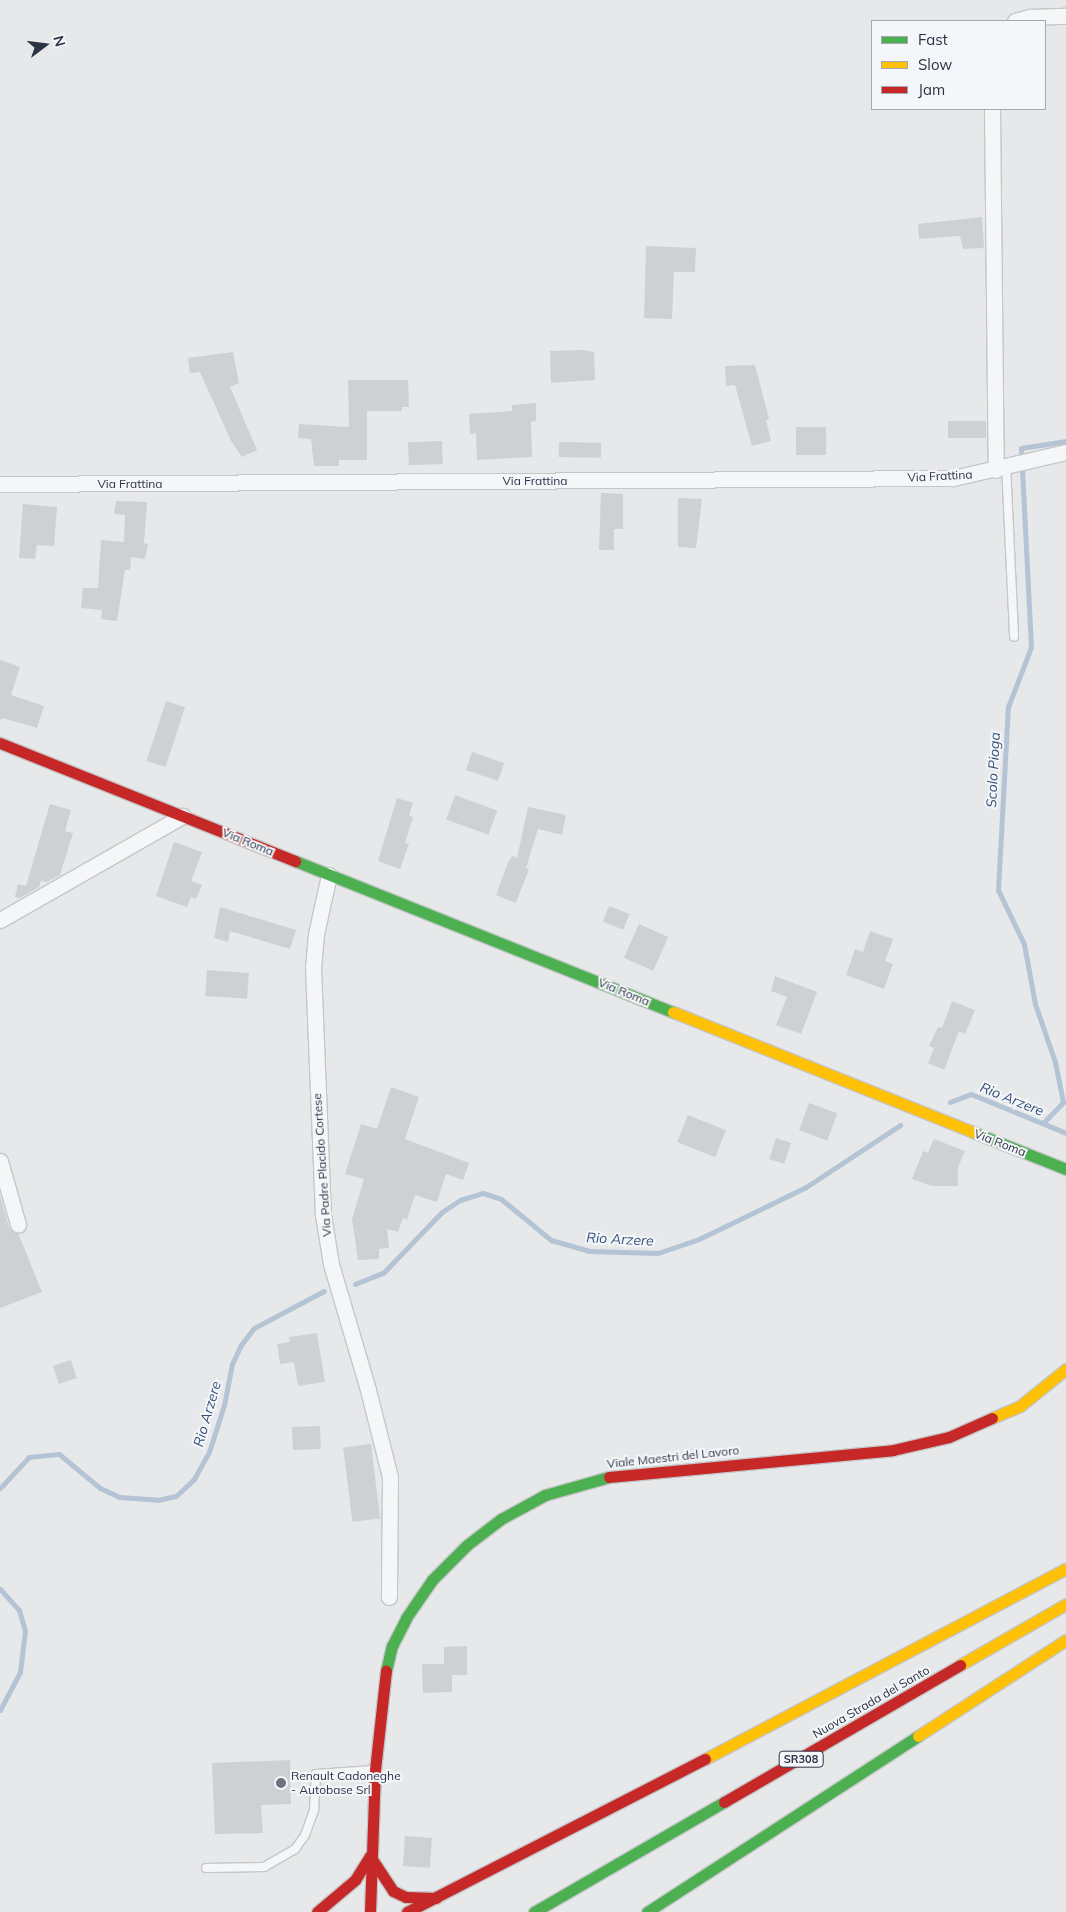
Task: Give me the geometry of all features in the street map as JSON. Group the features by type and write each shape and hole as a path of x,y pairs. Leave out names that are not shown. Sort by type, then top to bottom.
{"main road":[{"name":"Via Roma","path":"0,743 1066,1169"},
{"name":"Viale Maestri del Lavoro","path":"370,1912 370,1856 375,1770 382,1686 392,1646 406,1618 432,1580 467,1545 501,1519 545,1495 613,1476 893,1450 949,1437 1020,1406 1066,1369"},
{"path":"407,1912 1066,1569"},
{"name":"Nuova Strada del Santo","path":"534,1912 1066,1604"},
{"path":"647,1912 1066,1640"},
{"path":"317,1912 354,1880 370,1856 393,1891 406,1896 436,1898"}],"street":[{"path":"1019,20 1029,17 1066,16"},
{"path":"992,110 991,245 1005,466"},
{"name":"Via Frattina","path":"0,484 953,478 1066,452"},
{"path":"0,920 182,816"},
{"name":"Via Padre Placido Cortese","path":"329,875 316,934 313,967 323,1215 330,1264 368,1390 390,1477 389,1598"},
{"path":"0,1161 18,1224"}],"lane":[{"path":"1005,466 1014,637"},
{"path":"206,1868 264,1867 295,1849 305,1835 314,1810 316,1774 375,1770"}],"building":[{"path":"982,217 984,248 963,249 960,236 919,239 918,224"},
{"path":"646,246 696,248 695,272 674,272 672,319 644,318"},
{"path":"583,350 594,352 595,380 551,383 550,351"},
{"path":"233,352 239,383 230,387 257,450 242,457 231,441 200,372 190,373 188,358"},
{"path":"755,365 769,419 766,420 771,441 752,446 735,385 726,386 725,366"},
{"path":"348,380 408,380 409,407 402,407 402,411 367,411 367,460 339,460 339,466 314,466 311,439 298,438 299,424 349,427"},
{"path":"536,403 536,421 531,422 532,457 477,460 476,433 470,434 469,414 512,411 512,405"},
{"path":"948,421 986,421 986,438 948,438"},
{"path":"796,427 826,427 826,455 796,455"},
{"path":"442,441 443,464 409,465 408,442"},
{"path":"559,442 601,443 601,458 559,457"},
{"path":"601,493 623,494 623,529 614,529 614,550 599,550"},
{"path":"678,498 702,499 696,548 678,547"},
{"path":"116,501 147,502 144,543 148,544 145,559 131,557 130,570 125,570 117,621 101,619 102,610 81,608 83,588 98,588 101,540 124,542 125,515 114,514"},
{"path":"23,504 57,507 54,546 37,545 35,559 19,558"},
{"path":"0,660 20,667 11,695 44,706 37,728 3,718 0,720"},
{"path":"166,701 185,707 166,767 147,761"},
{"path":"472,752 504,763 498,781 466,770"},
{"path":"455,795 497,810 488,835 446,819"},
{"path":"397,798 413,803 409,816 413,817 405,843 409,844 400,869 378,861"},
{"path":"50,804 71,810 65,831 73,833 60,875 47,882 41,881 39,887 20,898 15,897 18,884 26,886"},
{"path":"528,807 566,815 562,835 538,829 526,868 529,869 516,903 496,895 508,863 512,856 517,858"},
{"path":"174,842 202,852 191,881 202,885 196,899 191,897 187,907 156,896"},
{"path":"609,906 630,914 623,930 603,922"},
{"path":"220,907 296,930 290,949 230,931 228,942 214,938"},
{"path":"639,924 668,937 653,971 624,958"},
{"path":"870,931 893,939 885,961 893,964 884,989 846,975 855,949 863,952"},
{"path":"207,970 249,973 247,999 205,996"},
{"path":"775,976 817,992 801,1034 776,1025 787,997 771,991"},
{"path":"952,1001 975,1010 965,1034 959,1031 944,1070 928,1063 934,1048 929,1046 938,1027 942,1028"},
{"path":"391,1087 419,1097 405,1139 469,1163 463,1180 446,1174 437,1202 415,1195 407,1220 403,1218 398,1232 387,1229 389,1248 379,1249 379,1259 358,1260 352,1219 364,1179 345,1174 361,1124 377,1129"},
{"path":"809,1103 837,1113 827,1141 799,1130"},
{"path":"688,1115 726,1130 715,1157 677,1142"},
{"path":"776,1138 791,1143 784,1164 769,1159"},
{"path":"934,1139 965,1151 958,1167 958,1186 932,1186 912,1179 923,1151 928,1153"},
{"path":"0,1195 9,1227 18,1233 42,1292 0,1308"},
{"path":"317,1333 325,1382 298,1386 294,1362 280,1364 277,1344 290,1342 289,1337"},
{"path":"71,1360 77,1378 59,1384 53,1366"},
{"path":"320,1426 321,1449 293,1450 292,1427"},
{"path":"371,1444 380,1518 352,1522 343,1447"},
{"path":"467,1646 467,1675 452,1675 452,1692 423,1693 422,1664 444,1664 444,1647"},
{"path":"290,1760 291,1804 261,1805 263,1833 215,1834 212,1763"},
{"path":"405,1836 432,1838 430,1868 403,1866"}],"waterway":[{"name":"Scolo Pioga","path":"1043,1123 1063,1102 1055,1062 1035,1004 1024,944 998,890 1008,707 1031,647 1021,448 1066,441"},
{"name":"Rio Arzere","path":"950,1102 971,1094 1066,1133"},
{"name":"Rio Arzere","path":"355,1284 384,1272 442,1212 460,1200 483,1193 501,1199 551,1240 589,1251 658,1253 699,1239 806,1187 900,1125"},
{"name":"Rio Arzere","path":"0,1488 29,1457 59,1454 100,1488 119,1497 158,1500 176,1496 194,1479 209,1452 224,1405 232,1364 241,1345 254,1328 324,1291"},
{"name":"Rio Arzere","path":"0,1589 19,1610 25,1631 20,1672 0,1710"}],"traffic: fast":[{"path":"295,861 673,1012"},
{"path":"975,1133 1066,1169"},
{"path":"386,1671 392,1646 406,1618 432,1580 467,1545 501,1519 545,1495 609,1477"},
{"path":"647,1912 918,1736"},
{"path":"534,1912 724,1802"}],"traffic: slow":[{"path":"673,1012 975,1133"},
{"path":"992,1418 1020,1406 1066,1369"},
{"path":"705,1759 1066,1569"},
{"path":"960,1665 1066,1604"},
{"path":"918,1736 1066,1640"}],"traffic: jam":[{"path":"0,743 295,861"},
{"path":"609,1477 893,1450 949,1437 992,1418"},
{"path":"724,1802 960,1665"},
{"path":"370,1912 375,1770 386,1671"},
{"path":"407,1912 705,1759"},
{"path":"317,1912 355,1880 370,1856"},
{"path":"370,1856 393,1891 406,1897 436,1898"}],"place":[{"name":"Renault Cadoneghe - Autobase Srl","path":"281,1783"}]}
